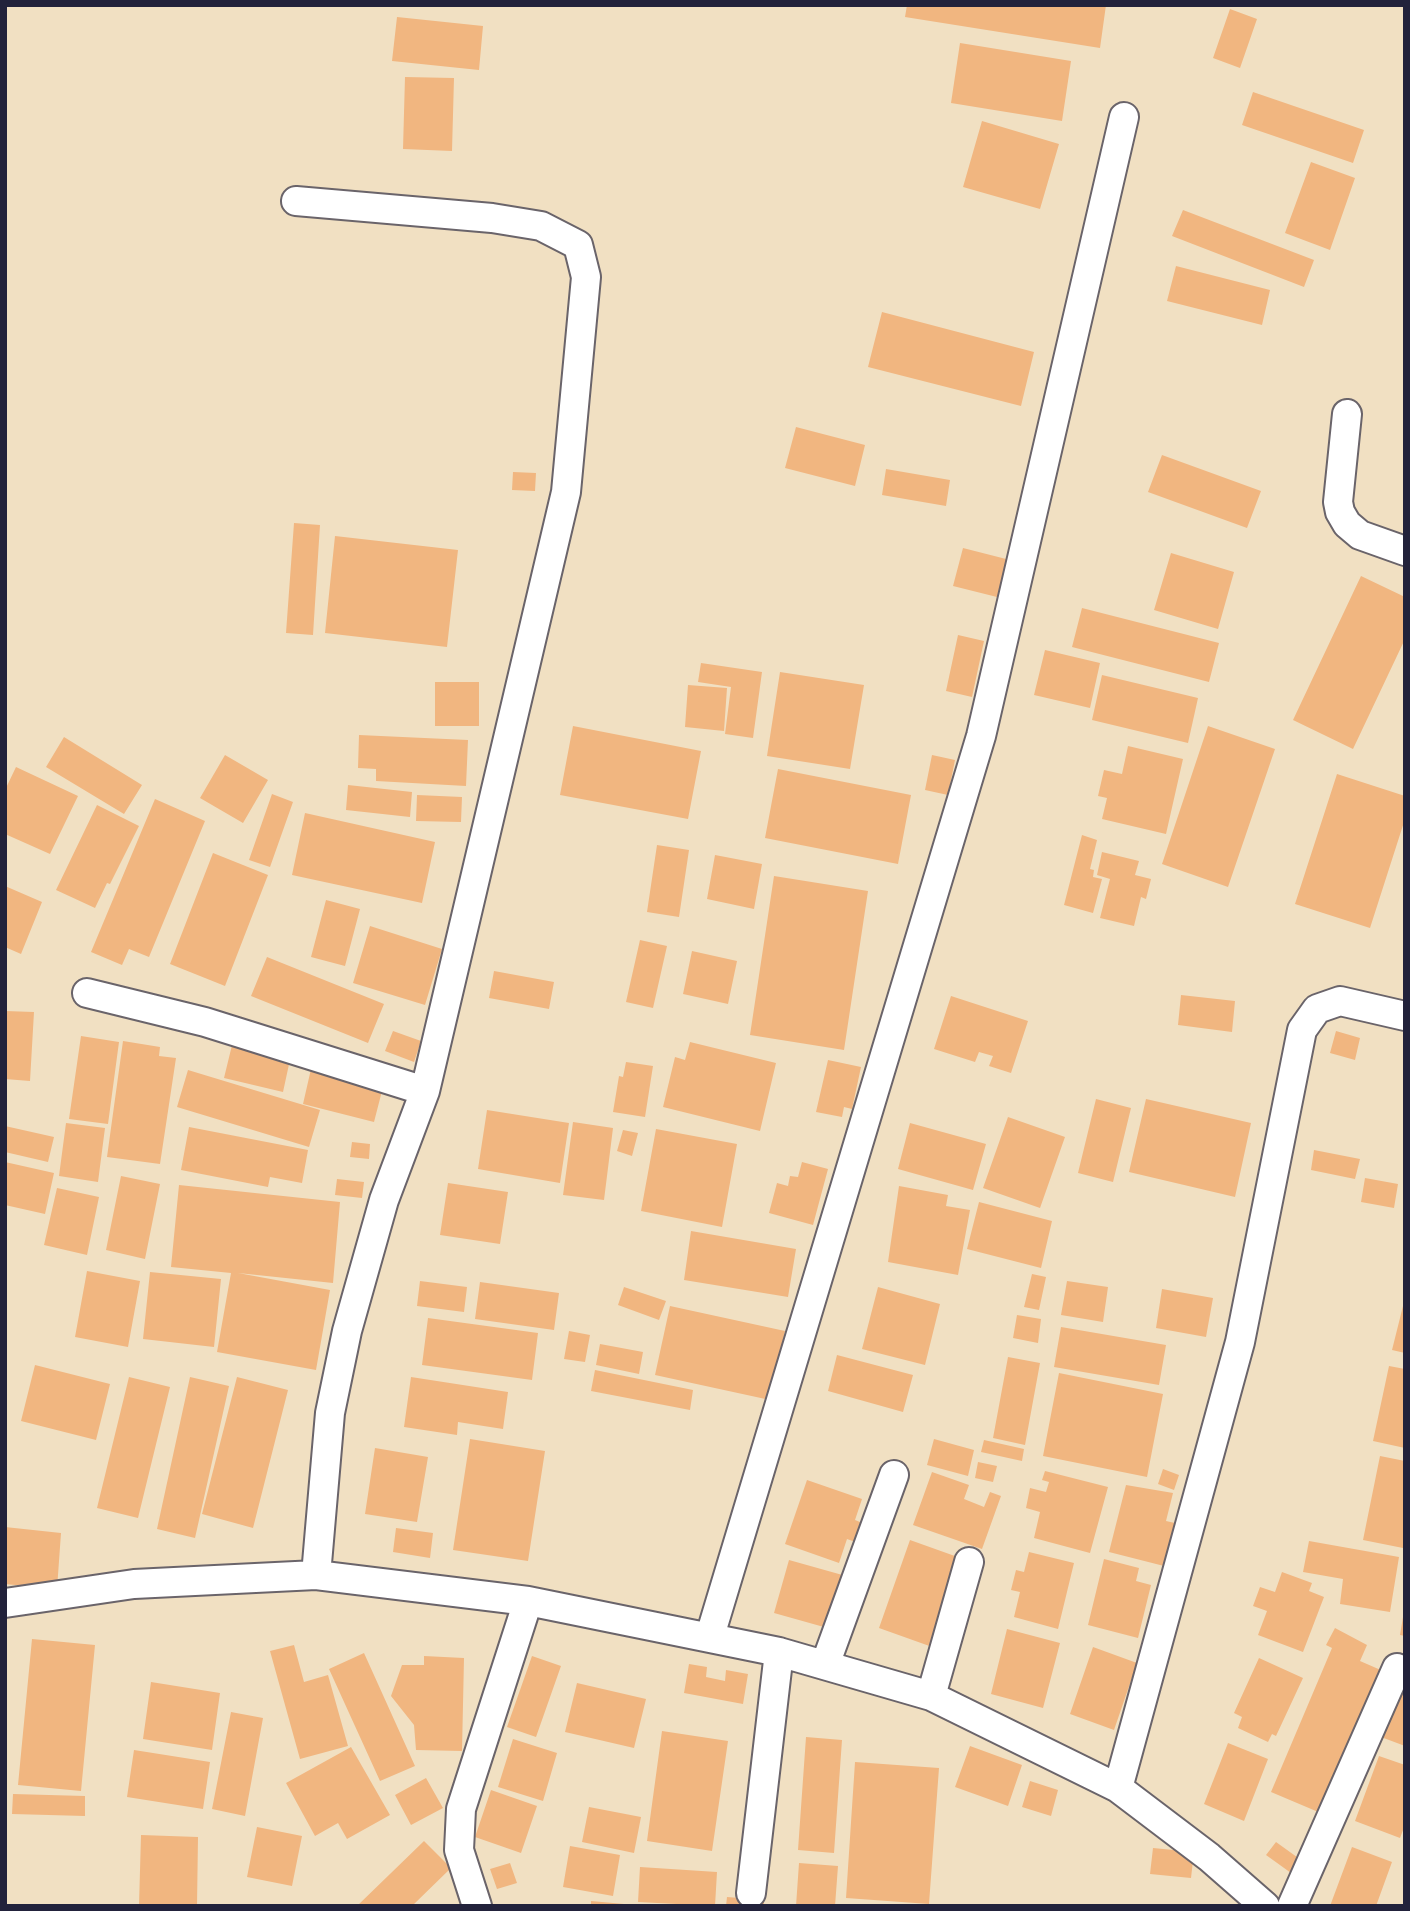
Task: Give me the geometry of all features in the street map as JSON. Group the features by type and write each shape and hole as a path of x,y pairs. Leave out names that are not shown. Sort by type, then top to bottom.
{"street":[{"path":"710,1636 981,736 1124,117"},
{"path":"296,201 492,218 541,226 578,245 586,277 566,492 425,1091 384,1200 347,1331 330,1413 316,1575"},
{"path":"1347,414 1338,502 1340,512 1347,524 1360,535 1405,551"},
{"path":"87,993 205,1023 425,1091"},
{"path":"1118,1788 1240,1342 1302,1030 1318,1009 1340,1001 1405,1016"},
{"path":"825,1665 894,1475"},
{"path":"930,1696 969,1562"},
{"path":"5,1603 134,1584 316,1575 528,1601 779,1652 930,1696 1118,1788 1209,1857 1265,1906"},
{"path":"477,1906 459,1850 461,1809 528,1601"},
{"path":"751,1893 779,1652"},
{"path":"1292,1906 1397,1668"}],"building":[{"path":"907,5 1106,5 1100,48 905,17"},
{"path":"1230,9 1257,19 1240,68 1213,58"},
{"path":"397,17 483,26 479,70 392,61"},
{"path":"960,43 1071,61 1062,121 951,103"},
{"path":"405,77 454,78 452,151 403,149"},
{"path":"1253,92 1364,130 1353,163 1242,125"},
{"path":"982,121 1059,144 1040,209 963,187"},
{"path":"1311,162 1355,178 1330,250 1285,233"},
{"path":"1183,210 1314,260 1304,287 1172,236"},
{"path":"1176,266 1270,290 1262,325 1167,301"},
{"path":"882,312 1034,352 1021,406 868,367"},
{"path":"796,427 865,445 855,486 785,468"},
{"path":"1162,455 1261,491 1247,528 1148,492"},
{"path":"886,469 950,480 946,506 882,495"},
{"path":"513,472 536,473 535,491 512,490"},
{"path":"294,523 320,525 313,635 286,633"},
{"path":"335,536 458,550 447,647 325,633"},
{"path":"963,548 1010,560 1001,598 953,586"},
{"path":"1171,553 1234,572 1218,629 1154,610"},
{"path":"1361,576 1405,597 1405,639 1353,749 1293,720"},
{"path":"1082,608 1219,643 1209,682 1072,647"},
{"path":"958,635 984,641 972,697 946,691"},
{"path":"1045,650 1100,663 1090,708 1034,695"},
{"path":"701,663 762,672 753,738 725,734 731,687 698,682"},
{"path":"780,672 864,685 850,769 767,756"},
{"path":"1102,675 1198,698 1188,743 1092,720"},
{"path":"435,682 479,682 479,726 435,726"},
{"path":"688,685 727,688 724,731 685,727"},
{"path":"573,726 701,751 688,819 560,795"},
{"path":"1208,726 1275,749 1228,887 1162,864"},
{"path":"359,735 468,740 466,786 376,781 376,769 358,768"},
{"path":"64,737 142,785 124,814 46,767"},
{"path":"1128,746 1183,759 1166,834 1102,819 1107,798 1098,796 1104,770 1122,774"},
{"path":"225,755 268,780 243,823 200,798"},
{"path":"932,755 955,760 948,795 925,790"},
{"path":"16,767 78,796 50,854 5,834 5,790"},
{"path":"778,769 911,795 898,864 765,838"},
{"path":"1337,774 1405,796 1405,819 1370,928 1295,904"},
{"path":"348,785 412,792 410,817 346,810"},
{"path":"272,794 293,802 270,867 249,860"},
{"path":"417,795 462,797 461,822 416,821"},
{"path":"155,799 205,821 149,957 129,949 122,965 91,952"},
{"path":"97,805 139,826 95,908 56,890"},
{"path":"305,813 435,842 422,903 292,875"},
{"path":"1082,835 1097,840 1090,869 1094,870 1093,877 1102,879 1093,913 1064,905"},
{"path":"657,845 689,850 679,917 647,912"},
{"path":"1102,852 1139,861 1135,875 1151,879 1146,899 1141,897 1134,926 1100,918 1110,879 1097,875"},
{"path":"213,853 268,875 225,986 170,964"},
{"path":"715,855 762,864 754,909 707,899"},
{"path":"774,876 868,891 844,1050 750,1035"},
{"path":"5,886 42,902 21,954 5,947"},
{"path":"326,900 360,909 345,966 311,957"},
{"path":"370,926 442,949 425,1005 353,983"},
{"path":"640,940 667,946 653,1008 626,1002"},
{"path":"692,951 737,961 728,1004 683,994"},
{"path":"267,957 384,1004 368,1043 251,996"},
{"path":"494,971 554,982 549,1009 489,998"},
{"path":"1181,995 1235,1001 1232,1032 1178,1025"},
{"path":"951,996 1028,1021 1011,1073 989,1066 993,1056 979,1052 975,1062 934,1049"},
{"path":"5,1011 34,1012 30,1081 5,1079"},
{"path":"393,1031 421,1041 414,1062 385,1051"},
{"path":"1336,1031 1360,1038 1355,1060 1330,1053"},
{"path":"81,1036 119,1042 108,1124 69,1119"},
{"path":"123,1041 160,1047 159,1056 176,1058 160,1164 107,1157"},
{"path":"233,1041 291,1055 283,1092 224,1078"},
{"path":"690,1042 776,1063 760,1131 663,1107 675,1057 685,1060"},
{"path":"828,1060 861,1067 852,1109 844,1107 842,1117 816,1112"},
{"path":"626,1062 653,1066 645,1117 613,1112 619,1076 623,1077"},
{"path":"311,1069 383,1087 374,1122 303,1104"},
{"path":"188,1070 320,1110 309,1147 177,1107"},
{"path":"1096,1099 1131,1108 1113,1182 1078,1173"},
{"path":"1146,1099 1251,1123 1235,1197 1129,1172"},
{"path":"487,1110 569,1123 560,1183 478,1169"},
{"path":"1008,1117 1065,1137 1040,1208 983,1188"},
{"path":"573,1122 613,1128 604,1200 563,1195"},
{"path":"66,1123 105,1128 98,1182 59,1176"},
{"path":"910,1123 986,1144 973,1190 898,1169"},
{"path":"5,1126 54,1137 48,1162 5,1152"},
{"path":"189,1127 308,1150 302,1183 270,1177 268,1187 181,1170"},
{"path":"656,1129 737,1144 722,1227 641,1211"},
{"path":"623,1130 638,1133 632,1156 617,1151"},
{"path":"352,1142 370,1144 369,1159 350,1157"},
{"path":"1314,1150 1360,1159 1355,1179 1311,1170"},
{"path":"5,1162 54,1173 45,1214 5,1205"},
{"path":"802,1162 828,1169 813,1225 769,1213 777,1183 788,1186 790,1176 798,1177"},
{"path":"121,1176 160,1184 145,1259 106,1250"},
{"path":"1365,1178 1398,1184 1394,1208 1361,1202"},
{"path":"337,1179 364,1182 362,1198 335,1195"},
{"path":"448,1183 508,1192 500,1244 440,1235"},
{"path":"179,1185 340,1202 333,1283 238,1273 330,1290 316,1370 217,1352 231,1273 171,1267"},
{"path":"899,1186 948,1195 946,1206 970,1210 958,1275 888,1262"},
{"path":"57,1188 99,1197 87,1255 44,1245"},
{"path":"979,1202 1052,1221 1041,1268 967,1249"},
{"path":"691,1231 796,1249 788,1297 684,1280"},
{"path":"87,1271 140,1281 128,1347 75,1337"},
{"path":"150,1272 221,1279 214,1347 143,1339"},
{"path":"1032,1274 1046,1277 1039,1310 1024,1307"},
{"path":"420,1281 467,1287 464,1312 417,1306"},
{"path":"1067,1281 1108,1287 1103,1322 1061,1315"},
{"path":"480,1282 559,1293 554,1330 475,1319"},
{"path":"624,1287 666,1301 659,1320 618,1305"},
{"path":"878,1287 940,1304 925,1365 862,1349"},
{"path":"1162,1289 1213,1298 1206,1337 1156,1328"},
{"path":"1405,1303 1405,1353 1392,1350"},
{"path":"670,1306 785,1331 770,1400 655,1375"},
{"path":"1017,1315 1041,1319 1038,1343 1013,1338"},
{"path":"428,1318 538,1333 532,1380 422,1365"},
{"path":"1061,1327 1166,1345 1159,1385 1054,1367"},
{"path":"569,1331 590,1335 585,1362 564,1359"},
{"path":"600,1344 643,1352 639,1374 596,1365"},
{"path":"837,1355 913,1375 903,1412 828,1391"},
{"path":"1008,1357 1040,1363 1025,1445 993,1438"},
{"path":"35,1365 110,1384 96,1440 21,1421"},
{"path":"1389,1366 1405,1369 1405,1448 1373,1441"},
{"path":"595,1370 693,1390 690,1410 591,1391"},
{"path":"1059,1373 1163,1394 1147,1477 1043,1456"},
{"path":"129,1377 170,1387 138,1518 97,1508"},
{"path":"190,1377 229,1386 195,1538 157,1529"},
{"path":"237,1377 288,1390 253,1528 202,1514"},
{"path":"411,1377 508,1392 503,1429 458,1422 457,1435 404,1427"},
{"path":"470,1439 545,1451 528,1561 453,1550"},
{"path":"934,1439 974,1450 968,1476 927,1465"},
{"path":"984,1440 1024,1449 1022,1461 981,1452"},
{"path":"375,1448 428,1457 417,1522 365,1514"},
{"path":"1380,1456 1405,1461 1403,1548 1363,1540"},
{"path":"978,1462 997,1466 993,1482 975,1478"},
{"path":"1163,1469 1179,1475 1174,1490 1158,1484"},
{"path":"1045,1471 1108,1487 1090,1553 1034,1538 1040,1512 1026,1508 1030,1488 1046,1492 1049,1482 1042,1480"},
{"path":"932,1472 969,1485 964,1499 984,1507 990,1492 1001,1496 982,1549 913,1525"},
{"path":"807,1480 862,1499 855,1520 870,1526 864,1545 847,1539 839,1563 785,1544"},
{"path":"1126,1485 1173,1493 1166,1521 1175,1523 1164,1566 1109,1552"},
{"path":"5,1527 61,1533 57,1589 5,1584"},
{"path":"396,1528 433,1533 430,1558 393,1552"},
{"path":"910,1540 966,1560 935,1648 879,1628"},
{"path":"1309,1541 1399,1557 1390,1612 1340,1604 1343,1579 1303,1572"},
{"path":"1029,1552 1074,1563 1058,1629 1014,1617 1020,1592 1011,1590 1016,1570 1024,1572"},
{"path":"1104,1559 1139,1568 1136,1581 1151,1585 1138,1638 1088,1625"},
{"path":"789,1560 846,1576 831,1629 774,1613"},
{"path":"1282,1572 1312,1583 1309,1591 1324,1597 1303,1652 1258,1635 1267,1611 1253,1606 1260,1587 1275,1592"},
{"path":"1405,1617 1405,1636 1400,1635"},
{"path":"1335,1628 1367,1645 1360,1661 1383,1671 1323,1814 1271,1792 1332,1648 1326,1645"},
{"path":"1007,1629 1060,1643 1043,1708 991,1694"},
{"path":"32,1639 95,1645 81,1791 18,1785"},
{"path":"294,1645 304,1682 328,1675 348,1746 300,1759 270,1651"},
{"path":"1093,1647 1137,1663 1114,1730 1070,1714"},
{"path":"364,1653 415,1766 380,1781 329,1669"},
{"path":"424,1656 464,1658 462,1751 416,1750 414,1725 391,1696 402,1665 424,1665"},
{"path":"532,1656 561,1666 536,1737 507,1727"},
{"path":"1259,1658 1303,1678 1276,1736 1272,1734 1268,1742 1238,1728 1242,1717 1234,1713"},
{"path":"689,1664 707,1667 706,1677 725,1681 726,1670 748,1674 743,1704 684,1693"},
{"path":"1405,1672 1405,1746 1381,1737"},
{"path":"151,1682 220,1693 212,1750 143,1739"},
{"path":"577,1683 646,1699 634,1748 565,1732"},
{"path":"231,1712 263,1718 245,1816 212,1809"},
{"path":"662,1731 728,1741 712,1851 647,1841"},
{"path":"806,1737 842,1740 834,1853 798,1850"},
{"path":"513,1739 557,1753 543,1801 498,1787"},
{"path":"1228,1743 1268,1759 1244,1821 1204,1804"},
{"path":"970,1746 1022,1765 1008,1806 955,1787"},
{"path":"351,1747 390,1815 347,1839 338,1823 315,1836 286,1783"},
{"path":"134,1750 210,1762 203,1809 127,1797"},
{"path":"1379,1756 1405,1765 1405,1825 1400,1838 1355,1821"},
{"path":"855,1762 939,1768 929,1904 846,1898"},
{"path":"426,1778 443,1808 411,1825 395,1795"},
{"path":"1030,1781 1058,1790 1051,1816 1022,1807"},
{"path":"491,1790 537,1806 521,1853 475,1837"},
{"path":"13,1794 85,1796 85,1816 12,1814"},
{"path":"589,1807 641,1817 634,1853 582,1842"},
{"path":"257,1827 302,1836 292,1886 247,1877"},
{"path":"141,1835 198,1837 197,1906 139,1906"},
{"path":"424,1841 451,1868 412,1906 357,1906"},
{"path":"1276,1842 1308,1865 1298,1878 1266,1855"},
{"path":"570,1846 620,1855 613,1896 563,1887"},
{"path":"1352,1847 1392,1862 1376,1906 1330,1906"},
{"path":"1153,1848 1194,1852 1191,1878 1150,1874"},
{"path":"510,1863 517,1883 497,1889 490,1869"},
{"path":"799,1863 838,1866 835,1906 796,1906"},
{"path":"640,1867 717,1872 715,1906 638,1902"},
{"path":"727,1897 764,1900 764,1906 726,1906"},
{"path":"591,1901 624,1904 624,1906 591,1906"}]}
